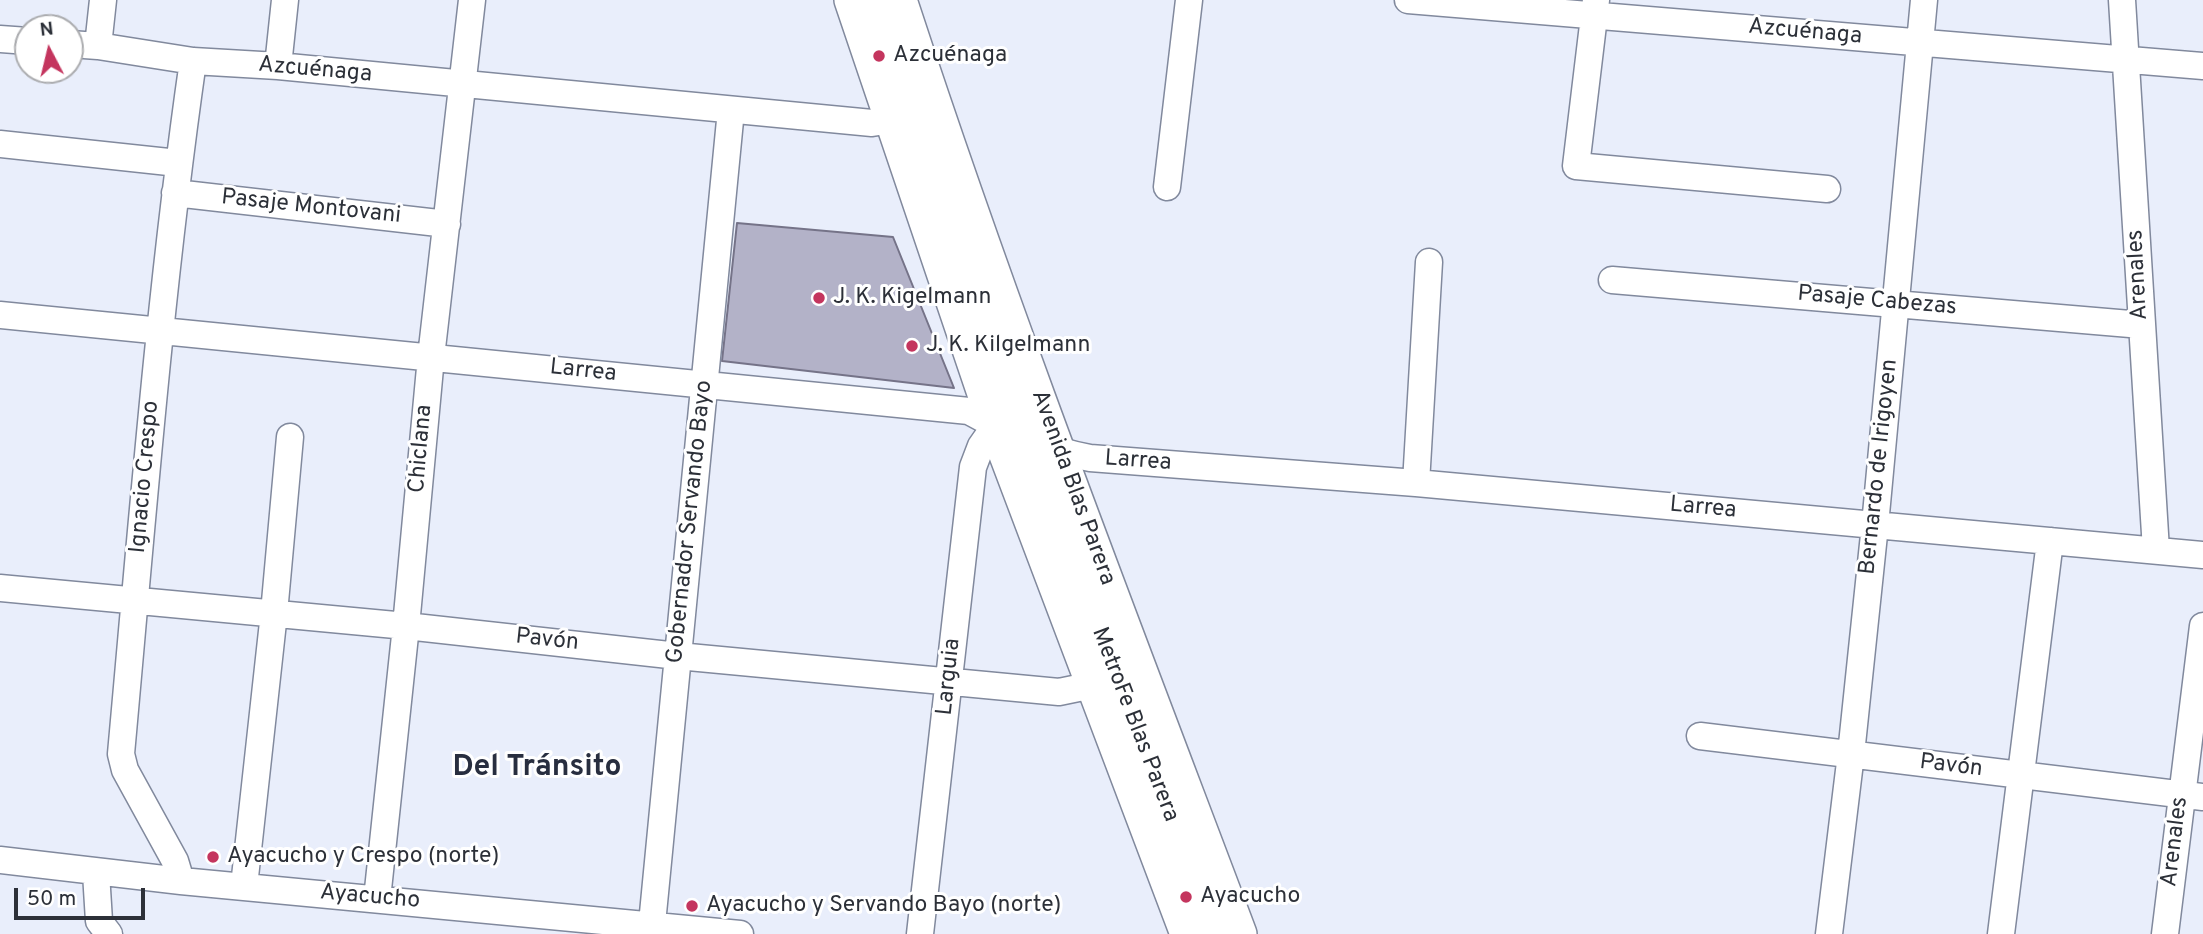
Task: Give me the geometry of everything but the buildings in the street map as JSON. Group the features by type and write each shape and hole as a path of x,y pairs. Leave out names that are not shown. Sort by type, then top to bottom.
{"main road":[{"name":"Avenida Blas Parera","path":"851,0 914,116 1058,452 1240,934"},
{"name":"Avenida Blas Parera","path":"900,0 914,116 996,426 1187,934"}],"street":[{"path":"98,46 103,0"},
{"path":"278,66 285,0"},
{"name":"Chiclana","path":"377,899 431,357 472,0"},
{"name":"MetroFe Blas Parera","path":"876,0 1026,438 1213,934"},
{"path":"1167,187 1189,0"},
{"name":"Azcuénaga","path":"1408,0 1595,8 1918,42 2203,66"},
{"name":"Bernardo de Irigoyen","path":"1829,934 1875,525 1924,0"},
{"name":"Arenales","path":"2122,0 2156,550"},
{"path":"1595,8 1576,166 1826,189"},
{"name":"Azcuénaga","path":"84,45 193,61 278,66 872,123 914,116"},
{"name":"Ignacio Crespo","path":"181,881 175,861 125,771 121,754 160,331 178,163 193,61"},
{"name":"Gobernador Servando Bayo","path":"651,930 731,110"},
{"path":"0,144 178,163"},
{"name":"Pasaje Montovani","path":"175,193 447,223"},
{"path":"1416,483 1430,262"},
{"name":"Pasaje Cabezas","path":"1612,280 2142,325"},
{"name":"Larrea","path":"0,315 969,411 996,426 1058,452 1090,458 1416,483 2203,555"},
{"name":"Larguia","path":"920,934 972,467 981,446 996,426"},
{"path":"244,886 290,437"},
{"path":"2001,934 2050,541"},
{"name":"Pavón","path":"0,588 1059,692 1093,685"},
{"name":"Arenales","path":"2165,934 2193,796 2203,626"},
{"name":"Pavón","path":"1700,736 2193,796"},
{"name":"Ayacucho","path":"0,860 96,873 377,899 651,930 740,934"},
{"path":"96,873 102,930"}],"place":[{"name":"Azcuénaga","path":"879,56"},
{"name":"J. K. Kigelmann","path":"819,298"},
{"name":"J. K. Kilgelmann","path":"912,346"},
{"name":"Ayacucho y Crespo (norte)","path":"213,857"},
{"name":"Ayacucho","path":"1186,897"},
{"name":"Ayacucho y Servando Bayo (norte)","path":"692,906"}],"district":[{"name":"Del Tránsito","path":"537,769"}]}
